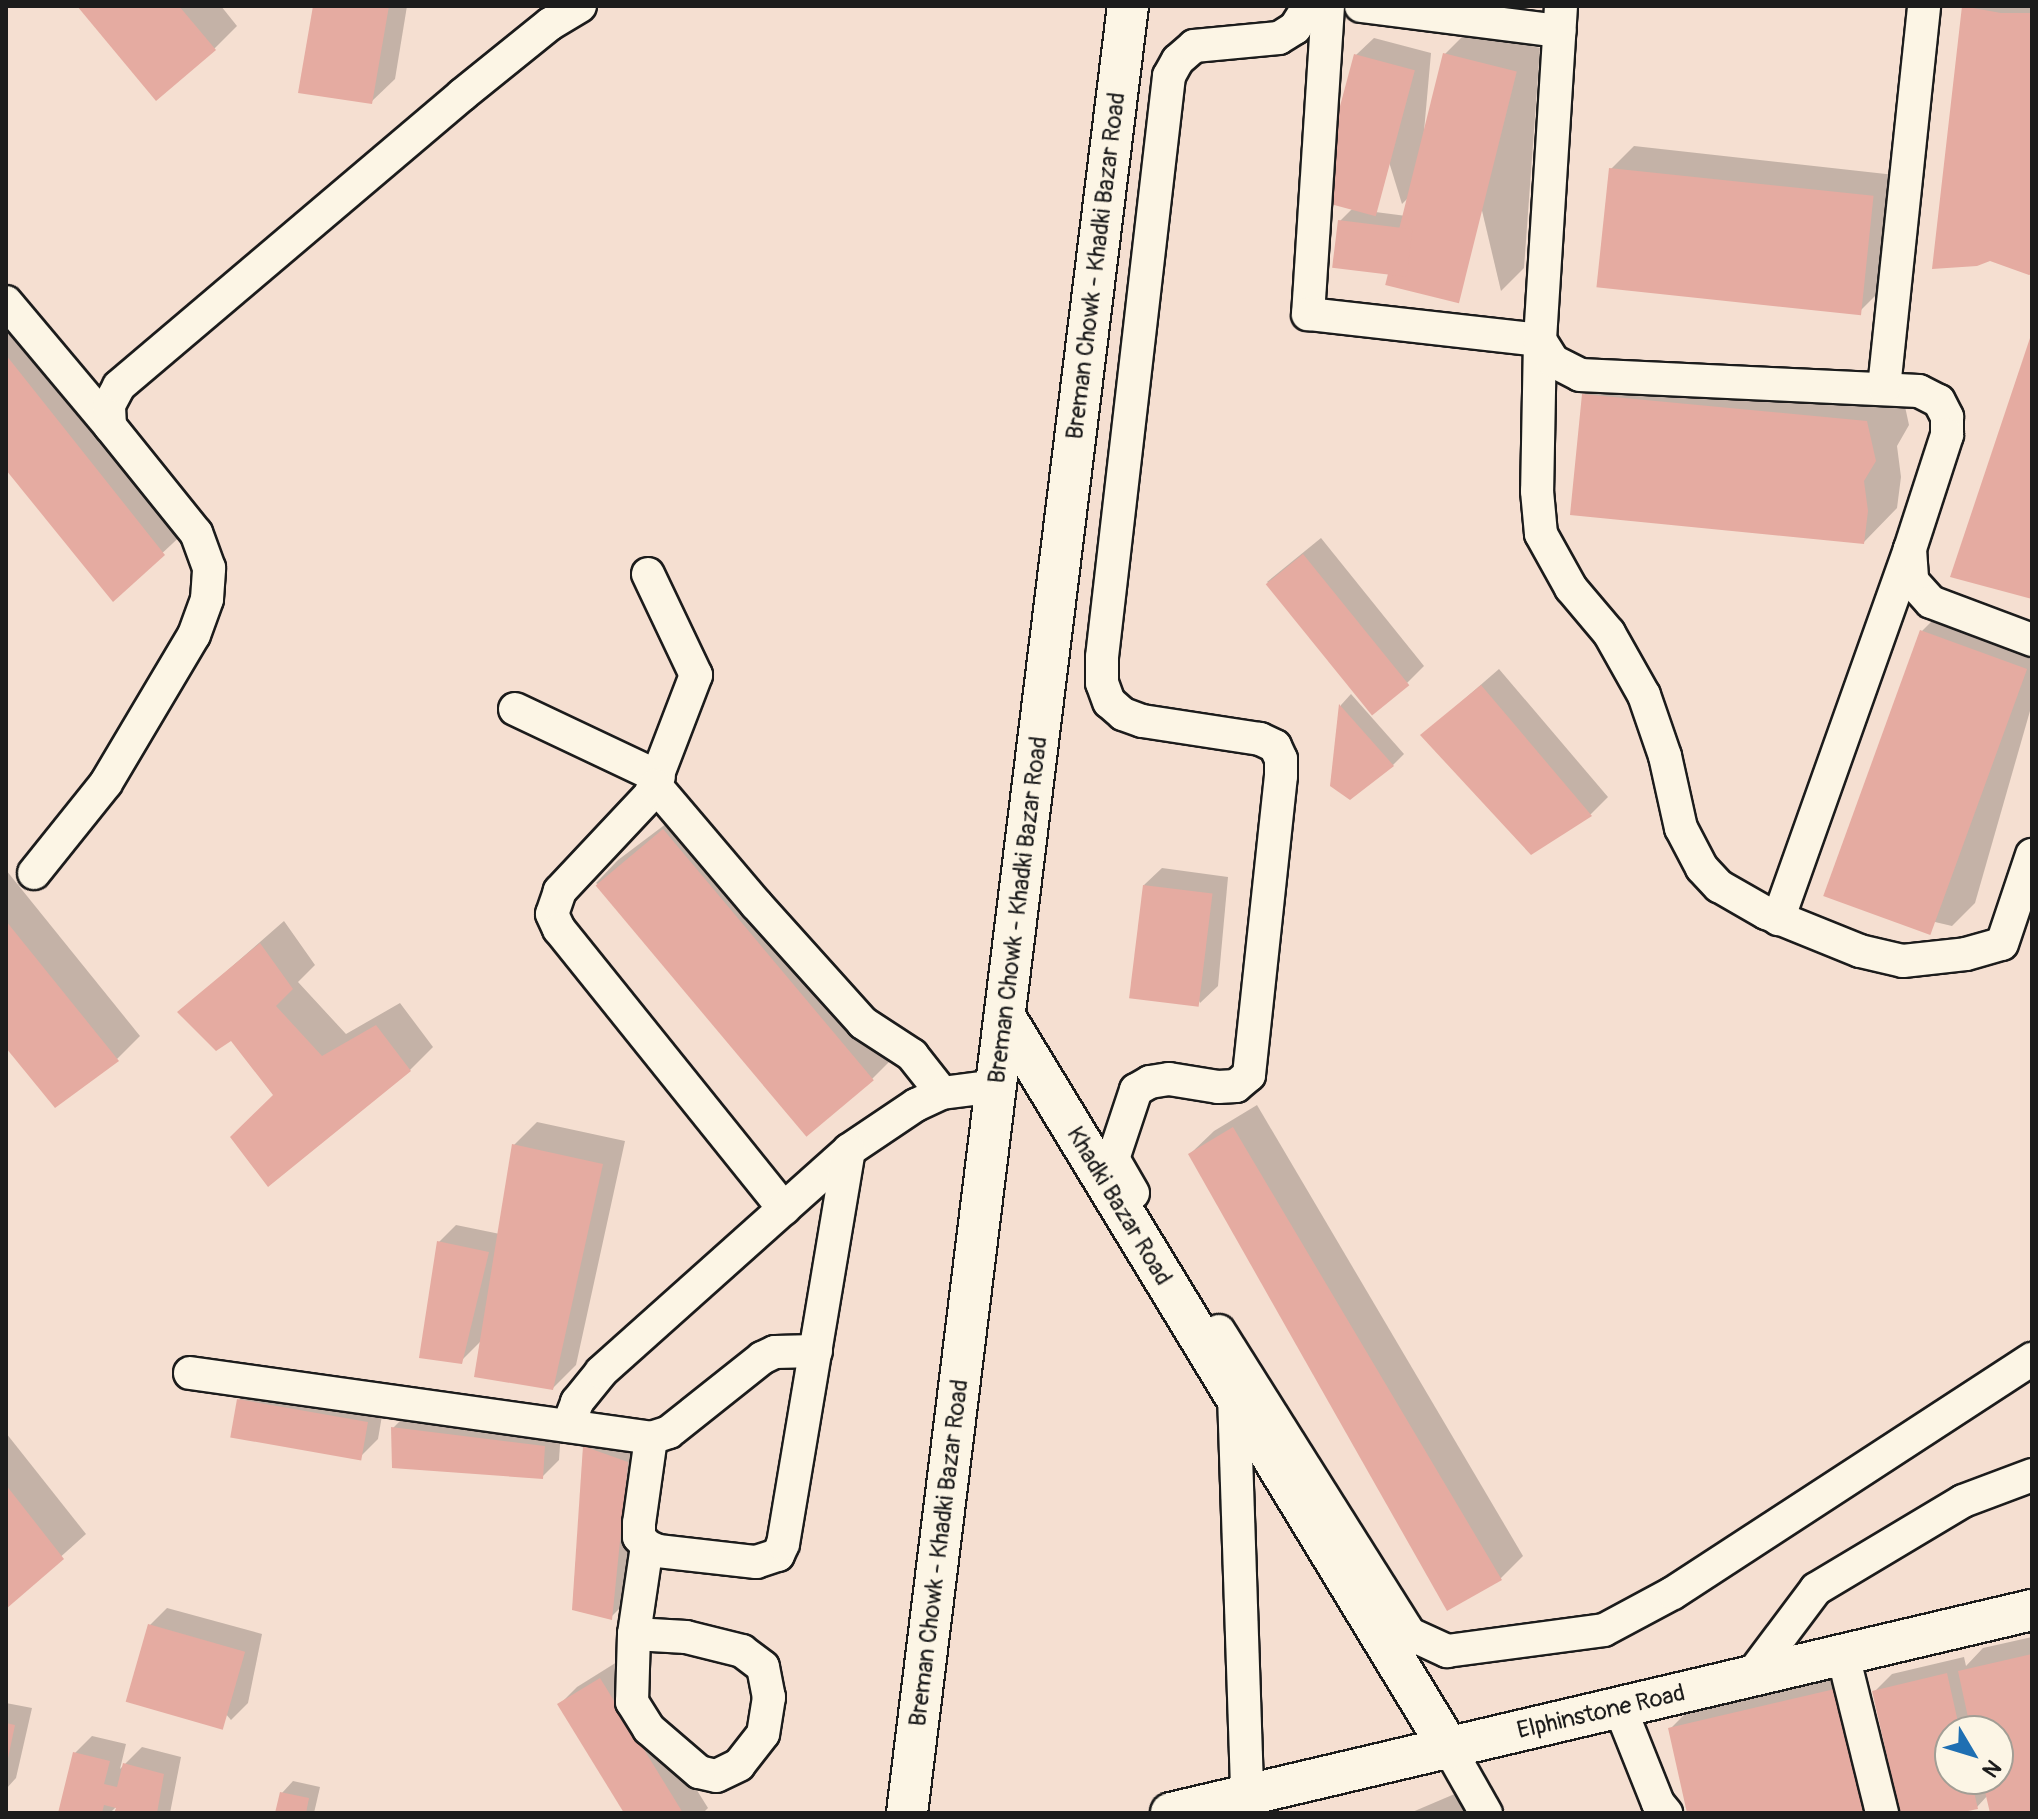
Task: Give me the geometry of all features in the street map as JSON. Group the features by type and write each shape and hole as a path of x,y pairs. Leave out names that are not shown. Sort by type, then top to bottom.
{"main road":[{"name":"Breman Chowk - Khadki Bazar Road","path":"907,1813 1128,6"},
{"name":"Khadki Bazar Road","path":"1005,1017 1449,1748"},
{"name":"Elphinstone Road","path":"1171,1813 1248,1804 1449,1748 2032,1610"}],"street":[{"path":"110,426 109,405 119,386 473,86 550,24 580,6"},
{"path":"1309,6 1295,28 1279,38 1194,46 1178,60 1169,76 1102,657 1102,683 1109,702 1123,714 1142,721 1260,739 1275,746 1281,759 1281,776 1249,1075 1236,1086 1218,1087 1169,1079 1150,1082 1136,1090 1113,1159 1122,1176 1386,1600 1410,1634 1447,1651 1604,1630 1686,1584 2032,1359"},
{"path":"1328,6 1308,314 1540,340"},
{"path":"1361,6 1560,19 1540,340 1537,491 1541,534 1571,588 1609,633 1644,695 1665,756 1681,828 1702,868 1719,886 1778,919 1860,951 1903,961 1966,954 2002,944 2032,855"},
{"path":"1884,388 1924,6"},
{"path":"6,302 196,533 209,568 207,599 194,635 106,783 34,873"},
{"path":"1540,340 1553,361 1580,375 1919,391 1939,401 1947,417 1947,435 1910,549 1778,919"},
{"path":"1910,549 1912,581 1931,602 2032,640"},
{"path":"648,574 696,675 650,795 560,891 552,914 559,929 784,1209"},
{"path":"515,709 657,781 756,904 863,1023 912,1055 942,1093"},
{"path":"568,1426 577,1402 601,1372 849,1150 916,1105 942,1093 996,1086"},
{"path":"651,1438 639,1523 639,1537 647,1546 658,1551 756,1562 778,1555 783,1544 849,1150"},
{"path":"190,1373 651,1438 669,1432 762,1358 775,1352 816,1351"},
{"name":"Khadki Bazar Road","path":"1234,1395 1248,1804"},
{"path":"1750,1677 1816,1589 1963,1501 2032,1475"},
{"path":"634,1634 686,1637 742,1651 763,1667 769,1697 763,1734 739,1765 716,1776 699,1772 649,1729 632,1702 634,1634 647,1546"},
{"path":"1843,1655 1882,1813"},
{"path":"1620,1708 1658,1803 1666,1813"},
{"path":"1449,1748 1486,1813"}],"building":[{"path":"77,6 179,6 216,50 156,101"},
{"path":"313,6 389,6 372,104 298,93"},
{"path":"1962,6 2001,13 2032,13 2032,274 2029,275 1990,261 1977,266 1932,269"},
{"path":"1443,53 1517,71 1459,303 1385,285"},
{"path":"1354,54 1415,70 1376,216 1315,200"},
{"path":"1609,168 1874,196 1861,315 1596,287"},
{"path":"1338,220 1412,229 1407,277 1332,268"},
{"path":"2032,335 2032,599 1950,577"},
{"path":"6,355 165,555 113,602 6,470"},
{"path":"1582,394 1867,421 1876,461 1864,481 1868,511 1864,544 1570,515"},
{"path":"1303,554 1409,685 1372,716 1266,584"},
{"path":"1920,630 2027,669 1930,935 1823,896"},
{"path":"1481,685 1592,816 1531,855 1420,735"},
{"path":"1339,704 1394,766 1350,800 1330,786"},
{"path":"663,829 874,1080 806,1137 596,886"},
{"path":"1143,885 1212,894 1199,1007 1129,998"},
{"path":"6,921 119,1061 55,1108 6,1048"},
{"path":"260,943 293,989 276,1006 322,1056 376,1025 411,1071 268,1187 230,1137 273,1095 231,1041 216,1051 177,1012"},
{"path":"1233,1127 1502,1580 1447,1611 1188,1154"},
{"path":"512,1144 603,1164 553,1390 474,1377"},
{"path":"437,1241 489,1252 462,1364 419,1358"},
{"path":"237,1399 368,1422 361,1461 230,1437"},
{"path":"391,1427 545,1446 543,1479 392,1468"},
{"path":"583,1446 628,1462 612,1620 572,1610"},
{"path":"6,1485 64,1559 6,1609"},
{"path":"148,1624 245,1652 223,1730 126,1702"},
{"path":"2032,1654 2032,1813 1990,1813 1986,1795 2014,1795 2014,1715 1968,1715 1958,1671"},
{"path":"1947,1673 1956,1715 1934,1715 1934,1795 1975,1795 1978,1809 1958,1813 1900,1813 1872,1691"},
{"path":"600,1678 683,1813 624,1813 557,1704"},
{"path":"1839,1688 1867,1810 1852,1813 1687,1813 1668,1728"},
{"path":"6,1723 15,1725 7,1763 6,1763"},
{"path":"73,1752 110,1761 104,1784 117,1787 123,1763 164,1774 157,1813 114,1813 116,1808 104,1805 102,1813 58,1813"},
{"path":"280,1792 309,1798 306,1813 275,1813"}]}
